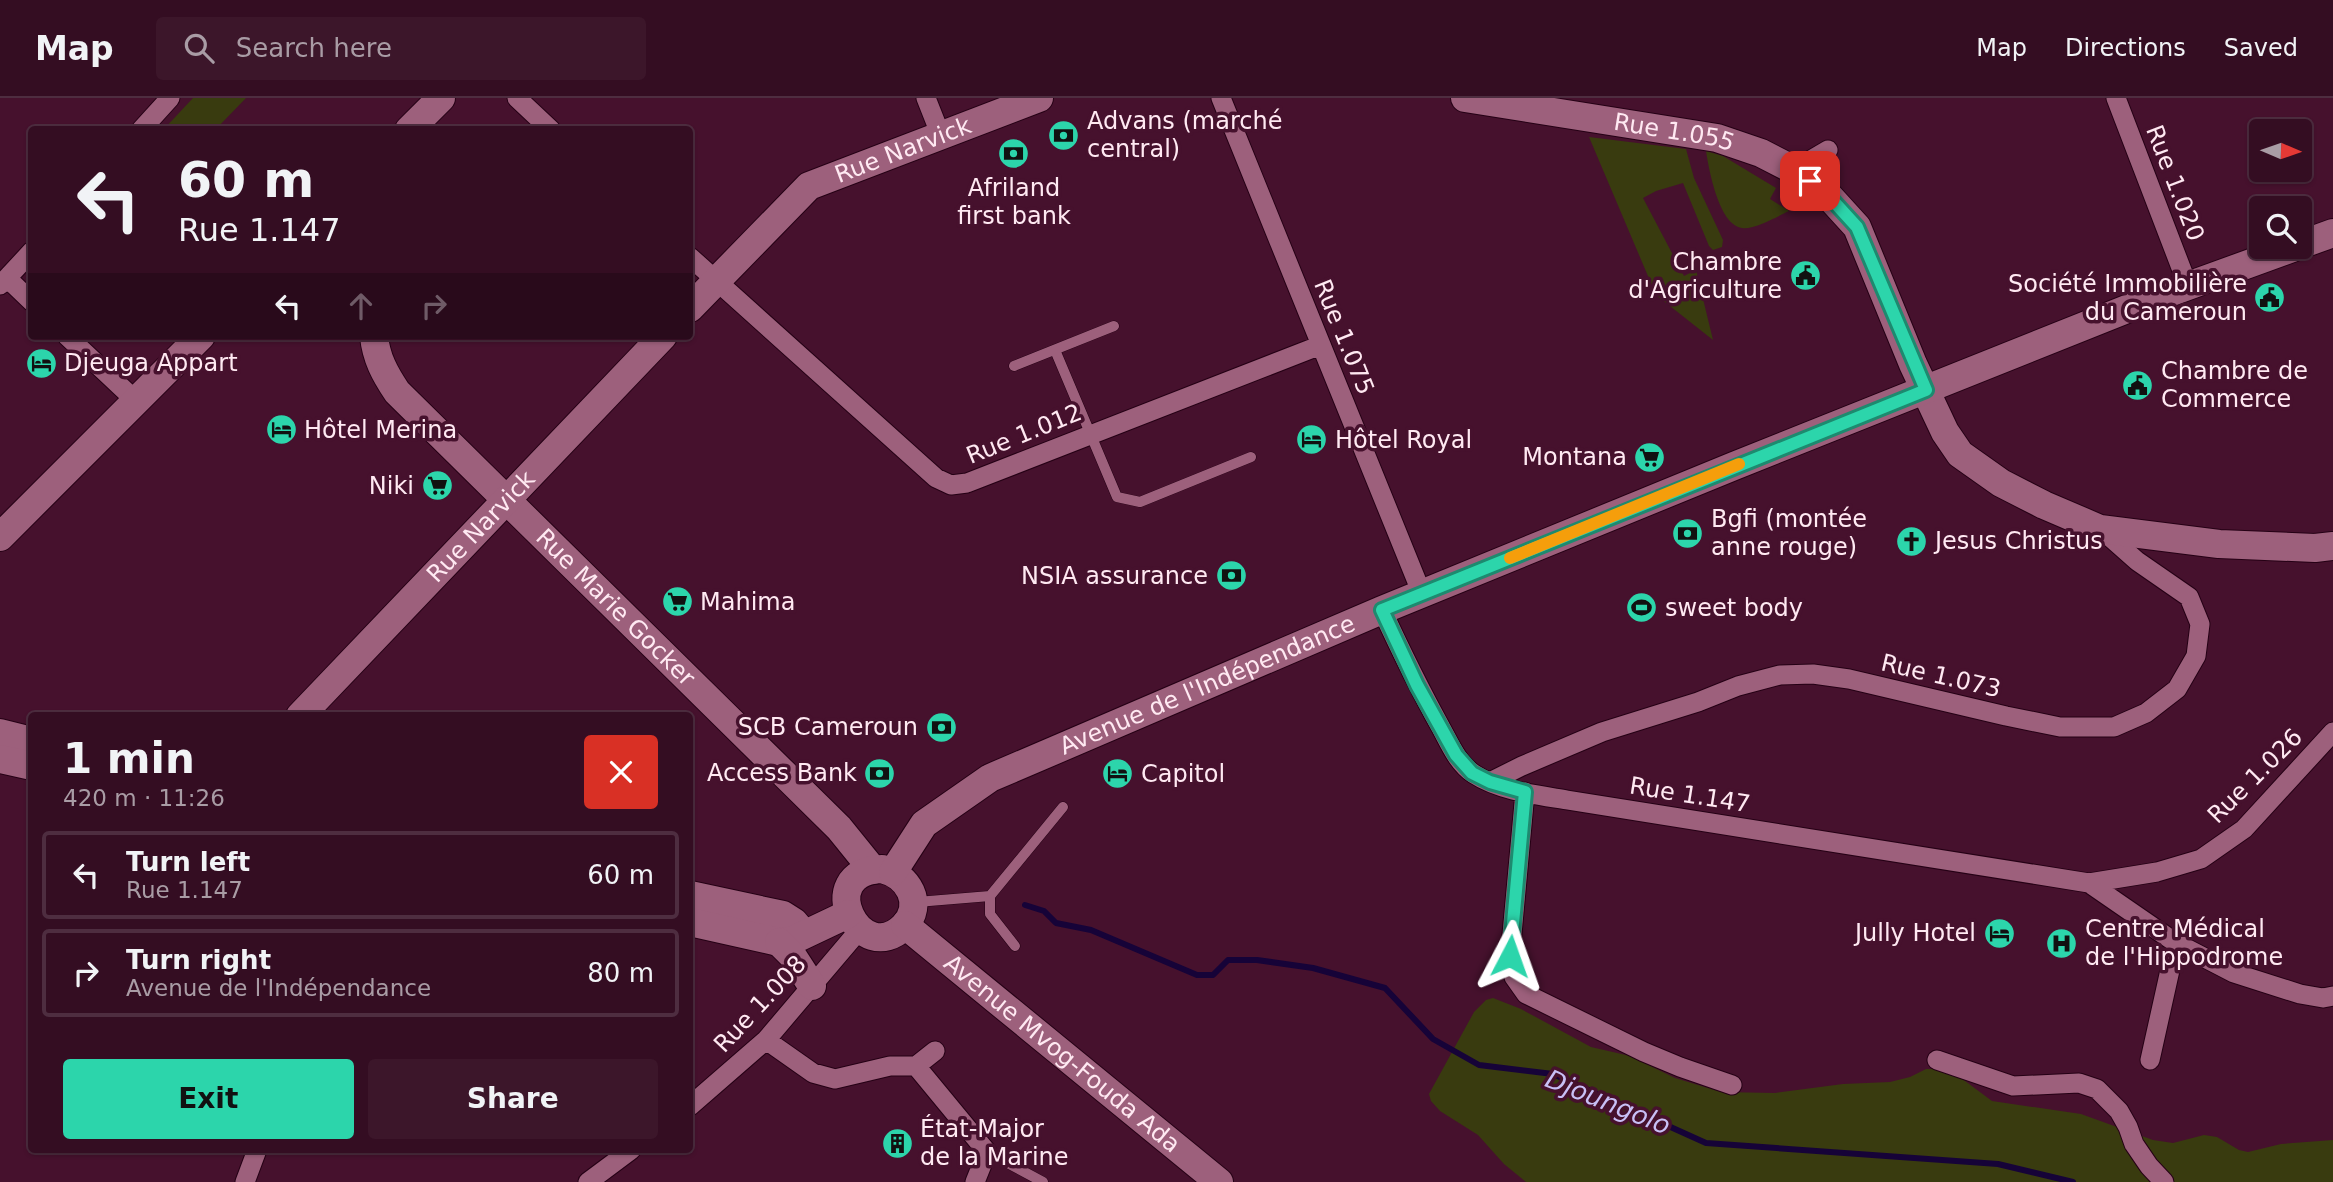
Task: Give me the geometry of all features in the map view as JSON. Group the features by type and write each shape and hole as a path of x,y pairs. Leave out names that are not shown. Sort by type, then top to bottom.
{"main road":[{"path":"413,126 441,98"},
{"name":"Rue Narvick","path":"693,306 809,186 1039,98"},
{"name":"Rue 1.055","path":"1465,98 1717,138 1761,153 1794,170 1826,193 1857,227 1945,432 1960,454 2001,483 2100,529 2219,544 2315,548 2333,546"},
{"name":"Avenue de l'Indépendance","path":"2312,241 2333,233"},
{"name":"Avenue de l'Indépendance","path":"883,871 924,824 990,778 1382,610 1926,390 2262,259"},
{"path":"0,537 197,340"},
{"name":"Rue Marie Gocker","path":"374,340 384,372 397,392 883,871"},
{"name":"Rue Narvick","path":"304,712 659,340"},
{"path":"0,733 28,740"},
{"path":"0,759 28,765"},
{"path":"883,871 903,878 909,887 909,914 895,933 886,936 866,934 855,921 846,900 852,884 865,872 883,871"},
{"path":"693,909 783,915 794,922 792,955 811,986"},
{"name":"Avenue Mvog-Fouda Ada","path":"909,914 1216,1181"},
{"path":"792,938 855,921"}],"street":[{"path":"145,126 170,98"},
{"path":"516,98 547,126"},
{"path":"926,98 941,136"},
{"name":"Rue 1.075","path":"1221,98 1422,594"},
{"name":"Rue 1.020","path":"2116,98 2188,286"},
{"path":"1794,170 1828,150"},
{"path":"28,255 3,282 28,299"},
{"name":"Rue 1.012","path":"693,260 936,478 951,485 967,483 1321,345"},
{"path":"71,340 135,401"},
{"name":"Rue 1.073","path":"1490,782 1602,732 1699,702 1738,686 1780,675 1813,674 1849,679 2060,727 2114,727 2146,713 2177,689 2196,656 2200,624 2189,597 2137,561 2100,529"},
{"name":"Rue 1.147","path":"1382,610 1417,685 1456,755 1472,773 1490,782 1525,792 2089,883"},
{"name":"Rue 1.026","path":"2089,883 2157,872 2201,859 2244,829 2333,732"},
{"path":"1525,792 1510,956 1514,977 1526,994 1600,1032 1680,1067 1731,1085"},
{"path":"2089,883 2176,943 2234,973 2300,994 2323,998 2333,996"},
{"name":"Rue 1.008","path":"693,1104 766,1041 811,986 855,921"},
{"path":"2150,1060 2176,943"},
{"path":"766,1041 813,1073 835,1079 890,1066 916,1066 935,1051"},
{"path":"1937,1060 2013,1086 2079,1083 2097,1089 2119,1111 2129,1127 2134,1144 2164,1182"},
{"path":"916,1066 987,1152 975,1182"},
{"path":"245,1182 256,1153"},
{"path":"588,1182 627,1153"}],"lane":[{"path":"1014,366 1114,326"},
{"path":"1055,350 1117,497 1140,502 1251,457"},
{"path":"909,914 990,896 1063,807"},
{"path":"990,896 990,914 1015,946"},
{"path":"987,1152 1043,1182"}],"shaded area":[{"path":"193,98 246,98 219,126 167,126"},
{"path":"1589,137 1686,149 1694,178 1723,240 1722,247 1713,250 1709,246 1683,183 1643,198 1684,276 1696,270 1713,340 1656,295"},
{"path":"1706,151 1723,156 1776,188 1770,199 1789,211 1753,227 1742,228 1734,225 1716,196"},
{"path":"1493,998 1521,1009 1591,1047 1630,1056 1675,1078 1721,1092 1775,1093 1843,1084 1890,1082 1926,1069 1937,1069 1957,1075 1992,1101 2081,1114 2153,1140 2173,1143 2204,1135 2217,1137 2239,1150 2248,1152 2281,1144 2333,1140 2333,1182 1526,1182 1504,1164 1478,1135 1440,1111 1431,1101 1429,1094 1474,1012 1486,1000"}],"waterway":[{"name":"Djoungolo","path":"1025,905 1044,911 1056,923 1091,930 1197,975 1213,975 1228,960 1257,960 1313,968 1385,988 1433,1039 1479,1065 1553,1074 1706,1143 1998,1164 2073,1182"}],"slow traffic":[{"path":"1510,558 1739,464"}],"place":[{"name":"Advans (marché central)","path":"1064,135"},
{"name":"Afriland first bank","path":"1014,154"},
{"name":"Chambre d'Agriculture","path":"1805,276"},
{"name":"Société Immobilière du Cameroun","path":"2270,298"},
{"name":"Djeuga Appart","path":"41,363"},
{"name":"Chambre de Commerce","path":"2138,385"},
{"name":"Hôtel Merina","path":"281,430"},
{"name":"Hôtel Royal","path":"1312,440"},
{"name":"Montana","path":"1650,457"},
{"name":"Niki","path":"437,486"},
{"name":"Bgfi (montée anne rouge)","path":"1688,533"},
{"name":"Jesus Christus","path":"1912,541"},
{"name":"NSIA assurance","path":"1231,576"},
{"name":"Mahima","path":"677,602"},
{"name":"sweet body","path":"1642,608"},
{"name":"SCB Cameroun","path":"941,727"},
{"name":"Access Bank","path":"880,773"},
{"name":"Capitol","path":"1118,774"},
{"name":"Jully Hotel","path":"1999,933"},
{"name":"Centre Médical de l'Hippodrome","path":"2062,943"},
{"name":"État-Major de la Marine","path":"897,1143"}],"route":[{"path":"1510,956 1525,792 1490,782 1472,773 1456,755 1417,685 1382,610 1926,390 1857,227 1826,193 1810,181"}]}
